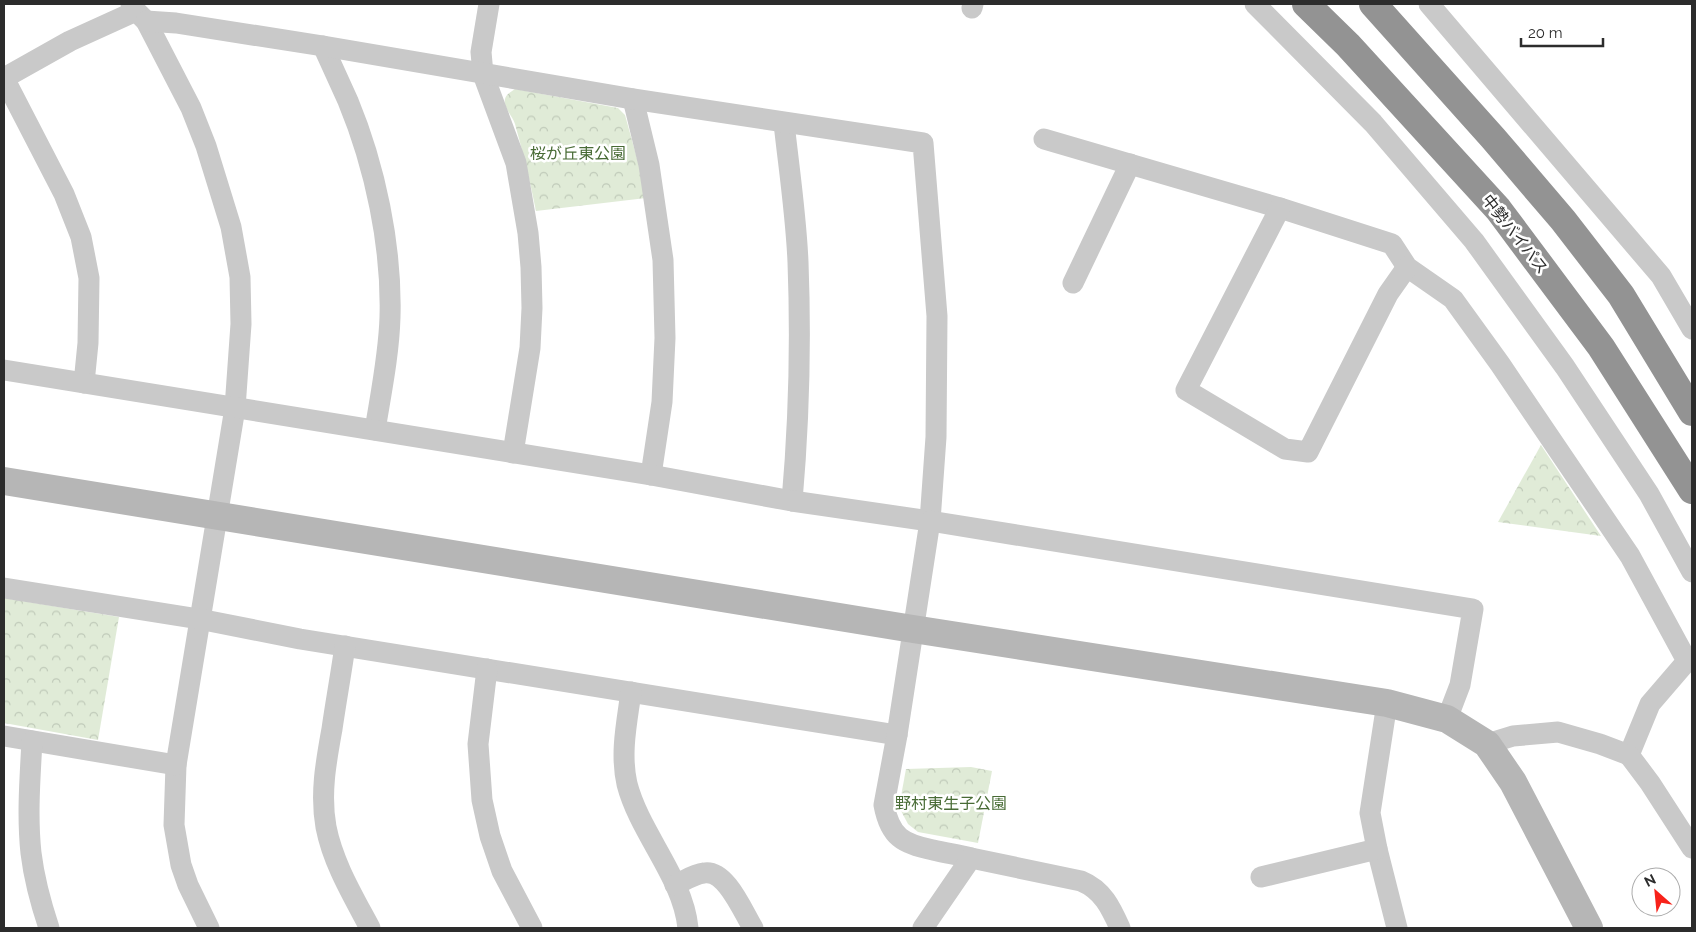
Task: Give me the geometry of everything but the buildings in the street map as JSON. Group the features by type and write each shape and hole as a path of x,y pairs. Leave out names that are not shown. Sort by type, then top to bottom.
{"highway":[{"name":"中勢バイパス","path":"1306,4 1348,44 1498,209 1601,347 1692,490"},
{"path":"1373,4 1493,138 1563,220 1621,295 1692,412"}],"street":[{"path":"489,4 481,52 483,74 516,163 530,250 532,308 530,348 513,453"},
{"path":"1255,4 1373,123 1474,241 1566,367 1649,494 1692,572"},
{"path":"1430,5 1661,276 1692,329"},
{"path":"138,12 191,108 206,146 231,227 240,277 240,314 234,408 176,765 174,825 180,866 209,928"},
{"path":"84,384 88,343 89,278 81,237 64,194 4,78 70,40 138,12 176,23 633,99 923,143 937,316 936,437 930,521 897,735 884,805 886,816 891,828 898,837 905,843 915,847 1080,881 1090,885 1102,895 1110,906 1120,928"},
{"path":"323,46 349,102 366,152 383,226 388,268 390,317 386,364 375,430"},
{"path":"633,99 649,165 663,260 665,338 663,393 651,475"},
{"path":"784,122 795,216 798,262 798,390 792,501"},
{"path":"1044,139 1280,208 1392,244 1407,267 1453,299 1500,364 1630,556 1687,660 1650,704 1629,755"},
{"path":"1073,283 1130,164"},
{"path":"1280,208 1186,390 1285,449 1308,452 1388,294 1407,267"},
{"path":"4,370 651,475 792,501 930,521 1473,609 1460,685 1447,719"},
{"path":"4,482 913,629 1387,703 1447,719 1487,744 1513,782 1589,928"},
{"path":"4,588 199,619 487,670 897,735"},
{"path":"345,646 324,776 324,806 326,828 333,852 370,928"},
{"path":"487,670 478,744 482,800 490,836 502,871 532,928"},
{"path":"631,692 623,763 627,784 640,818 675,885 687,916 688,928"},
{"path":"1387,703 1370,813 1397,928"},
{"path":"1487,744 1513,736 1558,732 1600,744 1629,755 1692,848"},
{"path":"4,736 176,765"},
{"path":"32,741 29,814 31,854 41,904 49,928"},
{"path":"1262,877 1377,849"},
{"path":"923,928 971,858"},
{"path":"675,885 703,873 712,873 724,880 753,928"}],"green space":[{"name":"桜が丘東公園","path":"515,89 618,108 625,115 646,198 536,211 515,124 505,102 506,96"},
{"path":"1541,445 1601,536 1498,522"},
{"path":"4,598 119,617 98,740 4,723"},
{"name":"野村東生子公園","path":"971,767 992,771 978,843 918,832 908,824 899,807 906,769"}]}
